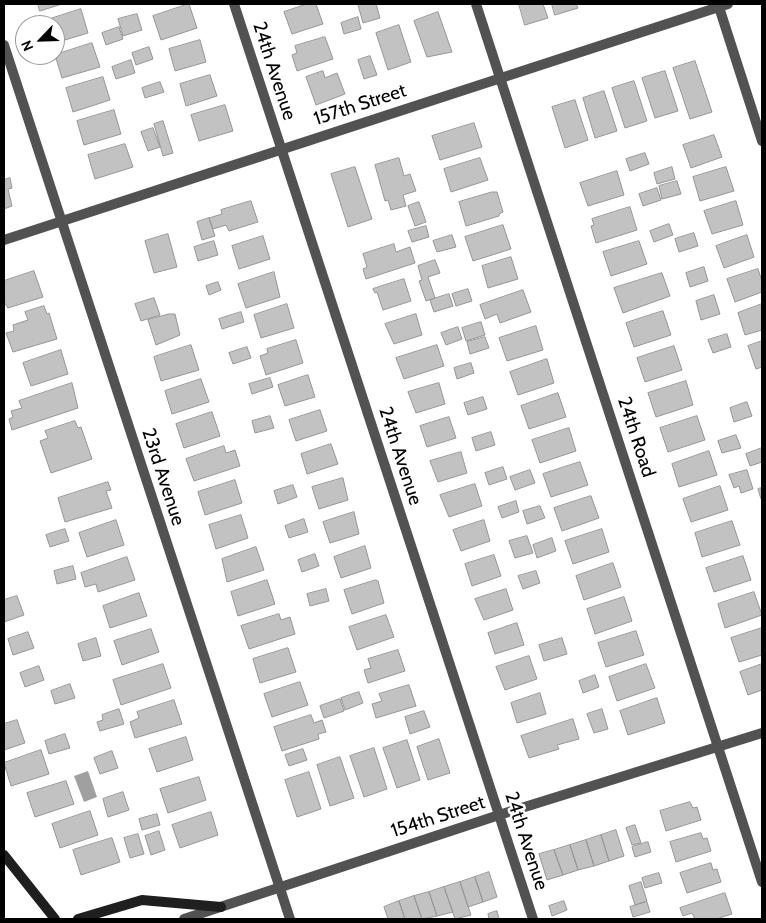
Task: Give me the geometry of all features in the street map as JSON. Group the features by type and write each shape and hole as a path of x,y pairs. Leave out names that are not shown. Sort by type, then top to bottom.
{"street":[{"name":"24th Avenue","path":"234,4 533,919"},
{"name":"24th Road","path":"476,4 762,882"},
{"name":"157th Street","path":"4,240 721,5"},
{"path":"721,5 762,141"},
{"name":"23rd Avenue","path":"4,45 60,221 290,919"},
{"name":"154th Street","path":"184,919 499,815 762,733"},
{"path":"4,855 56,919"},
{"path":"78,919 142,900 221,907"}],"shaded area":[{"path":"88,771 97,797 84,802 74,776"}],"building":[{"path":"38,4 62,4 40,11"},
{"path":"189,4 197,28 161,40 153,16"},
{"path":"307,4 316,4 323,24 292,34 284,12"},
{"path":"376,4 380,18 363,23 358,5"},
{"path":"519,4 543,4 548,18 525,25"},
{"path":"552,4 576,4 578,8 555,15"},
{"path":"81,9 88,33 65,40 65,15 62,15"},
{"path":"438,12 452,52 427,57 414,21"},
{"path":"137,14 142,30 123,36 118,19"},
{"path":"358,17 361,29 344,34 341,23"},
{"path":"399,25 411,62 388,70 376,33"},
{"path":"119,27 123,39 106,45 102,33"},
{"path":"325,37 333,59 297,71 292,55 297,53 295,46"},
{"path":"200,40 206,62 175,71 169,49"},
{"path":"92,43 100,67 62,78 58,65 65,65 65,52"},
{"path":"149,47 153,59 136,65 132,53"},
{"path":"370,56 377,75 364,79 358,60"},
{"path":"131,60 135,73 116,79 112,67"},
{"path":"695,61 712,112 690,119 673,68"},
{"path":"323,71 325,78 337,73 345,94 316,105 306,77"},
{"path":"665,71 678,111 655,118 642,78"},
{"path":"210,75 217,96 186,106 180,84"},
{"path":"103,77 110,100 73,112 66,88"},
{"path":"634,81 647,121 625,128 612,88"},
{"path":"160,82 164,92 145,98 142,88"},
{"path":"604,91 617,131 595,138 583,98"},
{"path":"575,100 588,140 565,148 552,107"},
{"path":"225,105 233,131 199,141 191,115"},
{"path":"114,110 121,134 84,145 77,121"},
{"path":"163,121 173,153 163,156 154,124"},
{"path":"474,123 482,147 440,160 432,136"},
{"path":"153,128 160,147 148,151 141,132"},
{"path":"714,135 722,157 691,168 683,145"},
{"path":"125,144 133,167 95,179 88,155"},
{"path":"645,153 649,164 630,171 626,159"},
{"path":"399,158 404,176 410,174 416,191 403,195 406,206 391,210 388,200 385,201 375,165"},
{"path":"480,158 488,180 451,192 444,169"},
{"path":"355,167 372,219 348,227 331,174"},
{"path":"672,167 675,179 657,184 654,173"},
{"path":"726,167 734,191 700,201 693,177"},
{"path":"617,171 624,195 588,206 580,183"},
{"path":"10,178 12,188 8,189 12,206 4,209 4,180"},
{"path":"677,181 681,194 662,199 659,186"},
{"path":"657,188 661,200 643,206 639,194"},
{"path":"497,192 503,212 499,216 466,226 459,202"},
{"path":"251,201 258,222 229,231 226,225 213,229 209,218 222,214 221,210"},
{"path":"736,201 743,225 712,234 704,211"},
{"path":"419,202 426,222 415,226 408,206"},
{"path":"630,207 637,230 596,243 591,226 594,225 592,219"},
{"path":"209,218 215,236 202,240 197,222"},
{"path":"669,224 673,235 654,242 650,231"},
{"path":"503,225 511,249 473,261 465,237"},
{"path":"426,226 429,237 412,242 408,231"},
{"path":"694,233 698,246 679,252 675,239"},
{"path":"168,234 177,267 154,273 145,241"},
{"path":"452,235 456,247 437,252 433,241"},
{"path":"747,235 754,257 724,268 716,246"},
{"path":"263,236 270,259 239,269 232,246"},
{"path":"214,241 218,255 198,261 194,247"},
{"path":"639,241 647,264 611,276 603,252"},
{"path":"394,244 396,252 410,247 415,263 366,279 363,269 367,267 363,254"},
{"path":"511,257 518,279 488,288 482,266"},
{"path":"435,260 440,273 428,277 435,298 426,301 419,281 422,280 418,266"},
{"path":"704,267 708,281 690,287 686,273"},
{"path":"758,269 762,281 762,292 735,302 727,279"},
{"path":"34,271 43,297 8,308 4,302 4,281"},
{"path":"274,272 280,297 246,308 238,284"},
{"path":"662,273 670,296 623,313 614,288"},
{"path":"404,279 411,301 383,310 377,292 375,293 373,289"},
{"path":"218,282 221,290 209,295 206,286"},
{"path":"468,289 472,301 456,306 452,294"},
{"path":"523,290 531,312 500,323 497,314 485,319 480,305"},
{"path":"449,294 453,306 434,312 430,300"},
{"path":"714,295 720,314 701,320 696,301"},
{"path":"154,298 160,315 141,321 135,304"},
{"path":"287,304 294,328 261,338 254,315"},
{"path":"762,304 762,330 745,335 738,313"},
{"path":"44,306 47,314 49,313 57,339 13,352 6,333 14,331 13,325 28,320 25,312"},
{"path":"663,311 671,335 634,347 626,323"},
{"path":"241,312 244,322 222,329 219,319"},
{"path":"175,314 180,335 156,345 148,320"},
{"path":"416,314 422,335 394,344 385,324"},
{"path":"481,322 485,335 466,341 462,328"},
{"path":"536,326 543,350 507,361 499,338"},
{"path":"458,327 462,339 446,345 441,333"},
{"path":"727,334 731,347 713,353 708,340"},
{"path":"485,337 489,348 470,354 467,342"},
{"path":"296,340 303,363 266,375 260,356 268,353 267,349"},
{"path":"762,341 762,367 756,369 748,346"},
{"path":"191,345 199,370 161,381 154,357"},
{"path":"437,345 444,366 404,379 396,358"},
{"path":"674,346 682,370 645,382 637,358"},
{"path":"247,347 251,358 233,364 229,353"},
{"path":"61,350 68,374 31,386 23,363"},
{"path":"547,359 554,383 518,395 510,372"},
{"path":"471,363 474,373 457,379 454,368"},
{"path":"308,375 315,397 285,406 278,385"},
{"path":"270,378 273,387 252,394 249,384"},
{"path":"201,379 209,402 172,414 165,391"},
{"path":"686,381 693,405 656,417 648,393"},
{"path":"72,383 78,408 12,430 9,419 13,417 11,411 22,408 19,401"},
{"path":"439,383 445,404 416,413 408,392"},
{"path":"558,393 566,417 529,429 521,406"},
{"path":"483,397 487,409 468,415 464,403"},
{"path":"747,402 752,416 734,422 730,408"},
{"path":"320,410 327,431 296,441 289,420"},
{"path":"212,412 220,436 184,448 176,424"},
{"path":"270,416 274,428 255,433 252,421"},
{"path":"697,416 705,440 668,452 660,428"},
{"path":"449,417 456,438 427,447 420,426"},
{"path":"75,421 78,428 81,427 92,459 51,473 40,441 48,438 45,431"},
{"path":"569,428 576,451 540,463 532,440"},
{"path":"491,432 495,445 476,451 472,438"},
{"path":"736,435 741,448 722,453 718,441"},
{"path":"331,444 338,464 307,474 301,454"},
{"path":"224,446 226,453 235,450 240,466 194,481 186,459"},
{"path":"762,448 762,462 750,466 746,454"},
{"path":"709,451 717,475 679,487 672,464"},
{"path":"461,452 467,473 438,482 430,461"},
{"path":"580,462 588,485 551,497 543,474"},
{"path":"503,467 507,479 489,485 485,473"},
{"path":"530,470 535,483 515,490 510,477"},
{"path":"747,470 753,489 741,493 739,486 734,488 729,475"},
{"path":"343,478 348,500 319,509 312,487"},
{"path":"235,480 242,503 205,515 198,492"},
{"path":"108,482 111,490 106,491 112,508 65,522 58,498"},
{"path":"475,484 482,506 449,517 440,495"},
{"path":"293,485 297,497 278,504 274,491"},
{"path":"720,486 728,510 691,522 683,499"},
{"path":"761,488 762,499 758,489"},
{"path":"591,496 599,518 562,531 554,508"},
{"path":"516,501 519,512 502,518 498,507"},
{"path":"540,506 545,518 527,524 523,511"},
{"path":"354,512 359,534 330,543 323,522"},
{"path":"241,515 248,538 216,549 209,525"},
{"path":"304,519 308,532 289,538 285,526"},
{"path":"116,520 124,545 87,557 79,533"},
{"path":"484,520 490,541 461,551 453,530"},
{"path":"732,521 740,545 702,557 695,533"},
{"path":"65,529 69,541 50,547 46,535"},
{"path":"602,529 609,552 573,564 565,541"},
{"path":"527,536 533,553 515,558 509,541"},
{"path":"552,538 556,551 537,558 533,545"},
{"path":"365,546 371,568 341,578 334,557"},
{"path":"256,547 264,570 227,582 222,559"},
{"path":"315,554 319,566 302,572 298,560"},
{"path":"494,555 501,576 472,586 465,564"},
{"path":"743,556 751,580 714,592 706,568"},
{"path":"127,557 135,580 98,592 96,584 85,587 81,573"},
{"path":"613,563 621,587 584,600 576,576"},
{"path":"73,566 76,579 57,584 54,571"},
{"path":"536,571 540,583 523,589 518,576"},
{"path":"267,580 275,604 238,616 231,592"},
{"path":"378,581 384,603 352,614 344,590"},
{"path":"326,589 329,601 310,606 307,594"},
{"path":"506,589 513,610 484,620 475,599"},
{"path":"754,592 762,615 725,628 718,604"},
{"path":"139,593 147,616 110,628 103,606"},
{"path":"17,596 24,615 4,622 4,600"},
{"path":"624,597 632,621 595,634 587,609"},
{"path":"279,614 281,620 290,617 295,634 249,649 241,626"},
{"path":"386,615 394,637 357,650 349,627"},
{"path":"517,623 524,645 495,654 488,633"},
{"path":"762,628 762,655 739,662 731,638"},
{"path":"151,629 159,652 122,665 114,641"},
{"path":"636,631 644,655 606,667 598,643"},
{"path":"28,632 34,648 13,655 8,639"},
{"path":"96,638 101,656 83,661 78,644"},
{"path":"562,638 567,654 544,661 539,645"},
{"path":"288,648 296,672 260,683 253,659"},
{"path":"398,650 405,671 368,683 364,670 371,668 368,659"},
{"path":"529,656 537,679 505,690 496,667"},
{"path":"163,664 171,688 121,705 113,680"},
{"path":"646,664 655,688 617,701 609,677"},
{"path":"762,664 762,690 748,695 740,672"},
{"path":"39,666 44,680 25,687 20,673"},
{"path":"595,675 599,687 583,693 579,681"},
{"path":"300,682 308,705 272,717 264,694"},
{"path":"70,684 75,698 55,704 51,691"},
{"path":"409,685 416,706 376,718 372,704 382,701 379,694"},
{"path":"359,692 363,703 345,710 341,698"},
{"path":"540,693 546,714 517,723 511,703"},
{"path":"657,698 665,723 628,735 620,711"},
{"path":"340,699 344,711 324,718 320,706"},
{"path":"174,700 182,724 135,738 130,722 139,718 137,712"},
{"path":"119,709 124,724 100,731 97,722 103,720 102,715"},
{"path":"602,709 608,729 594,733 587,714"},
{"path":"424,711 430,727 410,734 405,717"},
{"path":"311,715 314,723 322,720 326,732 318,734 319,739 282,751 274,727"},
{"path":"573,719 579,739 557,745 559,749 529,758 521,736"},
{"path":"17,720 25,743 4,750 4,724"},
{"path":"65,734 70,748 49,754 45,741"},
{"path":"186,737 193,760 157,772 149,749"},
{"path":"439,739 450,773 428,780 417,747"},
{"path":"407,740 420,780 397,788 383,748"},
{"path":"374,748 387,789 364,797 350,756"},
{"path":"303,749 307,760 289,766 285,755"},
{"path":"41,750 49,774 11,786 4,763"},
{"path":"112,751 118,768 100,774 94,758"},
{"path":"340,757 354,798 330,806 317,765"},
{"path":"309,772 321,809 297,817 285,780"},
{"path":"199,777 206,800 168,813 160,789"},
{"path":"66,781 74,804 35,817 27,793"},
{"path":"123,792 129,810 108,817 103,799"},
{"path":"690,802 693,808 697,807 701,820 666,831 660,811"},
{"path":"90,811 98,835 60,848 52,824"},
{"path":"211,812 218,835 180,848 172,825"},
{"path":"157,814 160,825 142,830 139,819"},
{"path":"635,825 641,843 632,845 626,828"},
{"path":"616,830 624,856 609,861 601,835"},
{"path":"159,831 165,850 151,855 145,836"},
{"path":"701,833 703,839 707,838 711,851 676,862 670,842"},
{"path":"138,834 144,854 130,858 124,838"},
{"path":"601,835 609,861 594,866 586,840"},
{"path":"112,838 120,862 81,875 73,850"},
{"path":"586,840 594,866 578,870 570,845"},
{"path":"648,842 651,852 635,857 632,847"},
{"path":"570,845 578,870 563,875 554,850"},
{"path":"554,850 563,875 547,880 539,854"},
{"path":"711,863 713,870 717,869 721,882 687,893 680,873"},
{"path":"489,872 497,897 483,902 475,877"},
{"path":"659,873 662,883 645,888 642,878"},
{"path":"475,877 483,902 468,907 460,882"},
{"path":"460,882 471,915 455,919 444,887"},
{"path":"641,882 647,901 635,905 629,886"},
{"path":"444,887 453,912 437,916 429,892"},
{"path":"429,892 437,916 422,919 414,896"},
{"path":"725,893 732,914 716,919 695,919 692,913 683,916 680,908"},
{"path":"414,896 422,919 405,919 399,901"},
{"path":"399,901 405,919 388,919 384,907"},
{"path":"564,901 567,910 552,916 549,906"},
{"path":"647,902 650,912 633,917 630,907"},
{"path":"497,911 499,919 489,919 488,914"}]}
